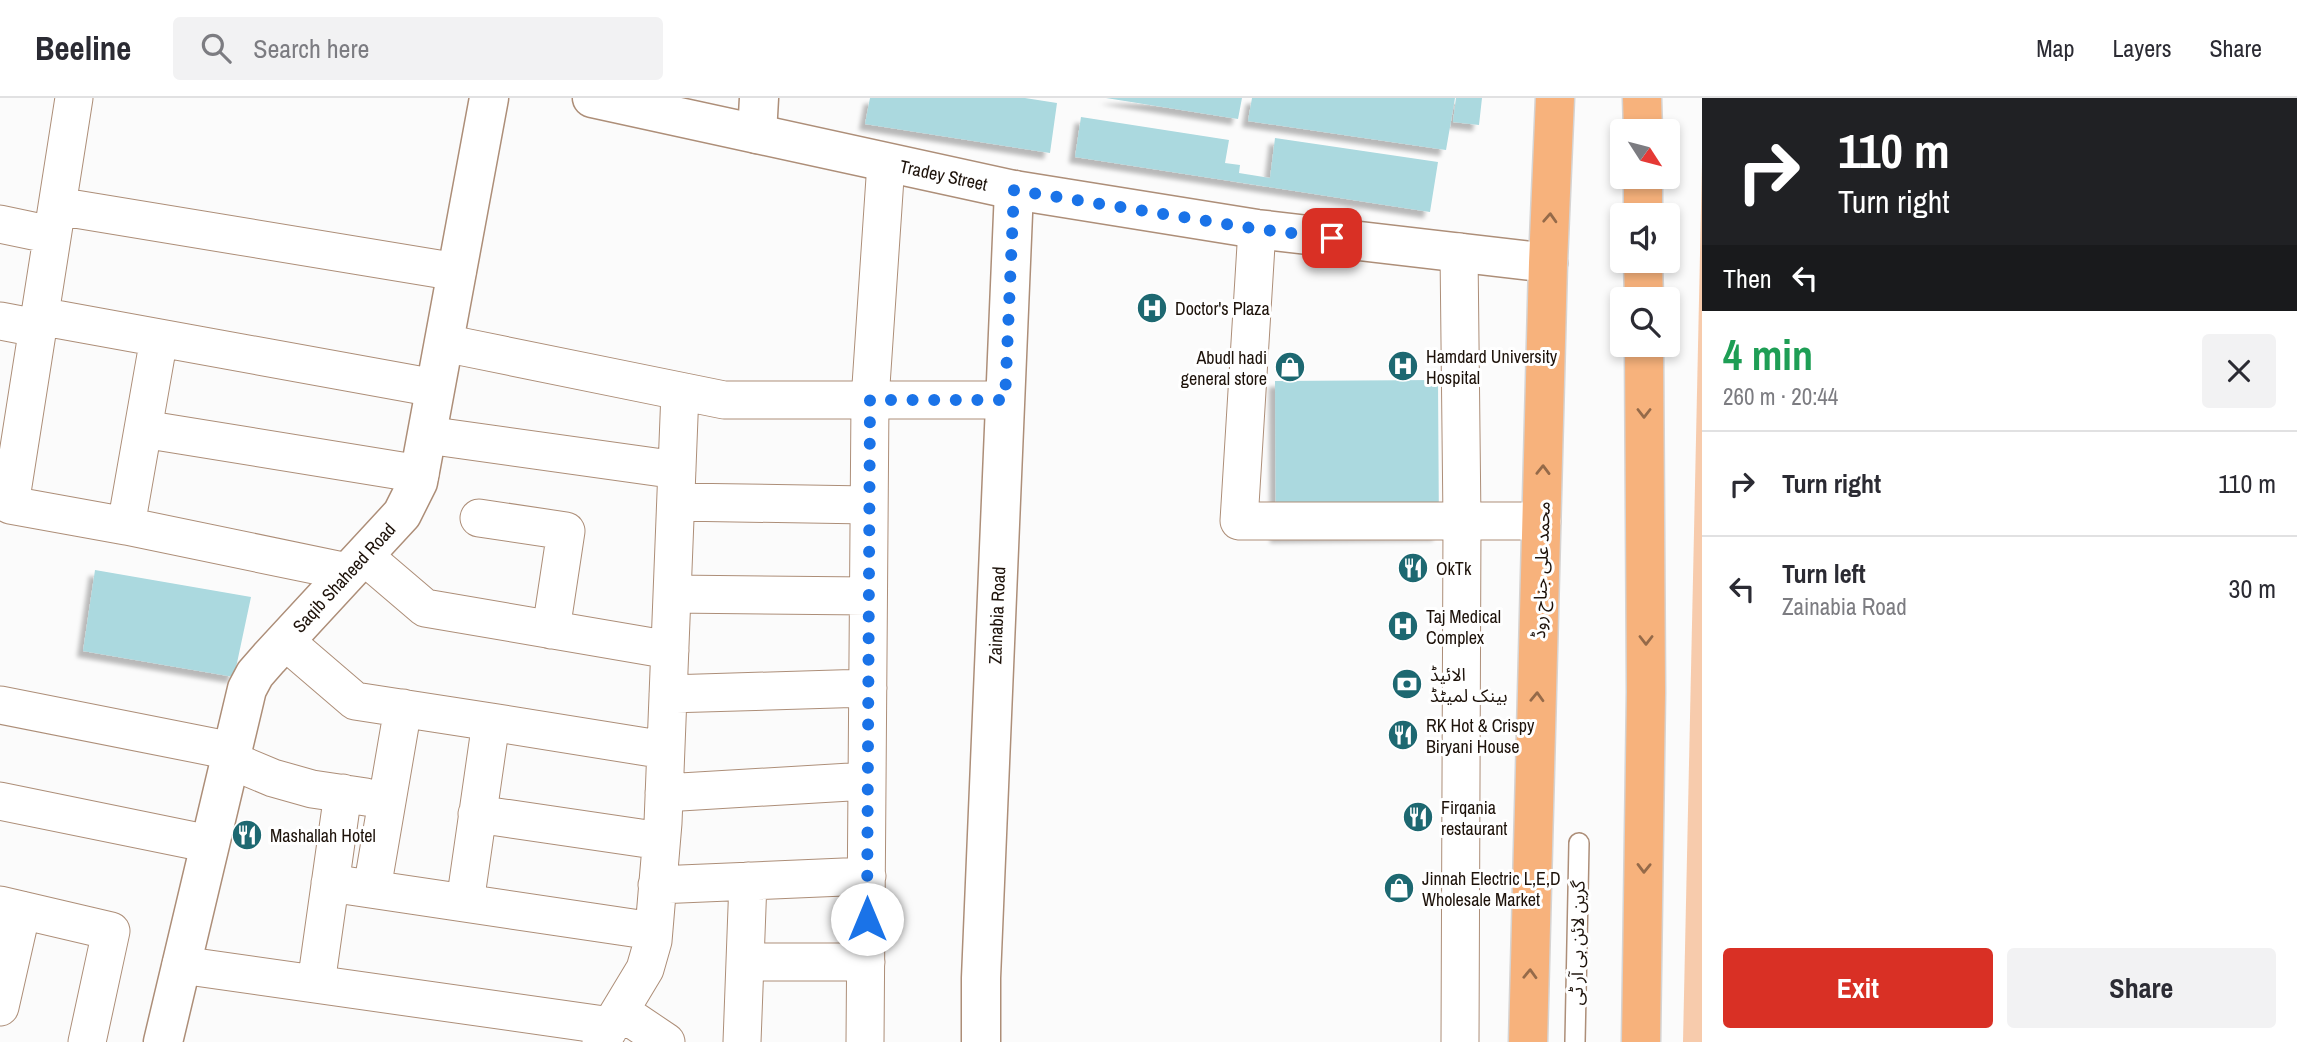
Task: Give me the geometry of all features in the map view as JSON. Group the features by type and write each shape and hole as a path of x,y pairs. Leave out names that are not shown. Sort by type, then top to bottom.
{"highway":[{"name":"محمد علی جناح روڈ","path":"1528,1042 1548,262 1555,98"},
{"path":"1643,98 1643,119"},
{"path":"1641,1042 1646,692 1644,357"}],"street":[{"path":"74,98 10,505 356,564 425,608 670,650"},
{"name":"Saqib Shaheed Road","path":"163,1042 247,689 255,674 402,514 418,482 489,98"},
{"name":"Tradey Street","path":"592,98 758,116 886,163 1014,190 1257,229 1548,262"},
{"path":"865,1042 870,400 886,163"},
{"name":"Zainabia Road","path":"981,1042 981,978 1014,190"},
{"path":"0,224 54,220 457,272"},
{"path":"1257,229 1240,521 1542,521"},
{"path":"1459,251 1462,522 1460,1042"},
{"path":"0,321 38,322 159,338 435,388"},
{"path":"126,526 159,338"},
{"path":"444,343 724,400 1005,400"},
{"path":"611,1026 645,969 653,941 664,793 680,392"},
{"path":"143,429 419,474"},
{"path":"427,435 676,486 868,505"},
{"path":"479,518 566,531 551,630"},
{"path":"672,594 868,596"},
{"path":"285,641 355,701 665,750"},
{"path":"668,694 868,688"},
{"path":"0,705 231,756 274,778 312,789 387,800"},
{"path":"372,889 403,708"},
{"path":"465,903 491,722"},
{"path":"664,793 867,781"},
{"path":"316,984 343,793"},
{"path":"0,801 210,844"},
{"path":"477,814 661,841"},
{"path":"657,885 867,876"},
{"path":"742,1042 748,881"},
{"path":"330,883 653,931"},
{"path":"0,1007 11,908 111,931 87,1042"},
{"path":"745,962 866,962"},
{"path":"181,965 611,1026 666,1042"}],"lane":[{"name":"گرین لائن بی آر ٹی","path":"1575,1042 1579,843"}],"shaded area":[{"path":"1702,161 1702,1042 1683,1042"}],"building":[{"path":"870,98 1025,98 1057,103 1050,153 865,124"},
{"path":"1106,98 1242,98 1238,119"},
{"path":"1252,98 1455,98 1446,150 1248,121"},
{"path":"1456,98 1482,98 1479,125 1453,122"},
{"path":"1081,117 1229,140 1225,163 1240,165 1239,173 1270,178 1275,138 1438,162 1430,212 1075,157"},
{"path":"1438,380 1439,535 1276,537 1275,381"},
{"path":"95,570 251,597 234,677 83,651"}],"place":[{"name":"Doctor's Plaza","path":"1152,308"},
{"name":"Hamdard University Hospital","path":"1403,366"},
{"name":"Abudl hadi general store","path":"1290,367"},
{"name":"OkTk","path":"1413,568"},
{"name":"Taj Medical Complex","path":"1403,626"},
{"name":"الائیڈ بینک لمیٹڈ","path":"1407,684"},
{"name":"RK Hot & Crispy Biryani House","path":"1403,735"},
{"name":"Firqania restaurant","path":"1418,817"},
{"name":"Mashallah Hotel","path":"247,835"},
{"name":"Jinnah Electric L,E,D Wholesale Market","path":"1399,888"}],"route":[{"path":"867,919 870,400 1005,400 1014,190 1257,229 1332,238"}]}
